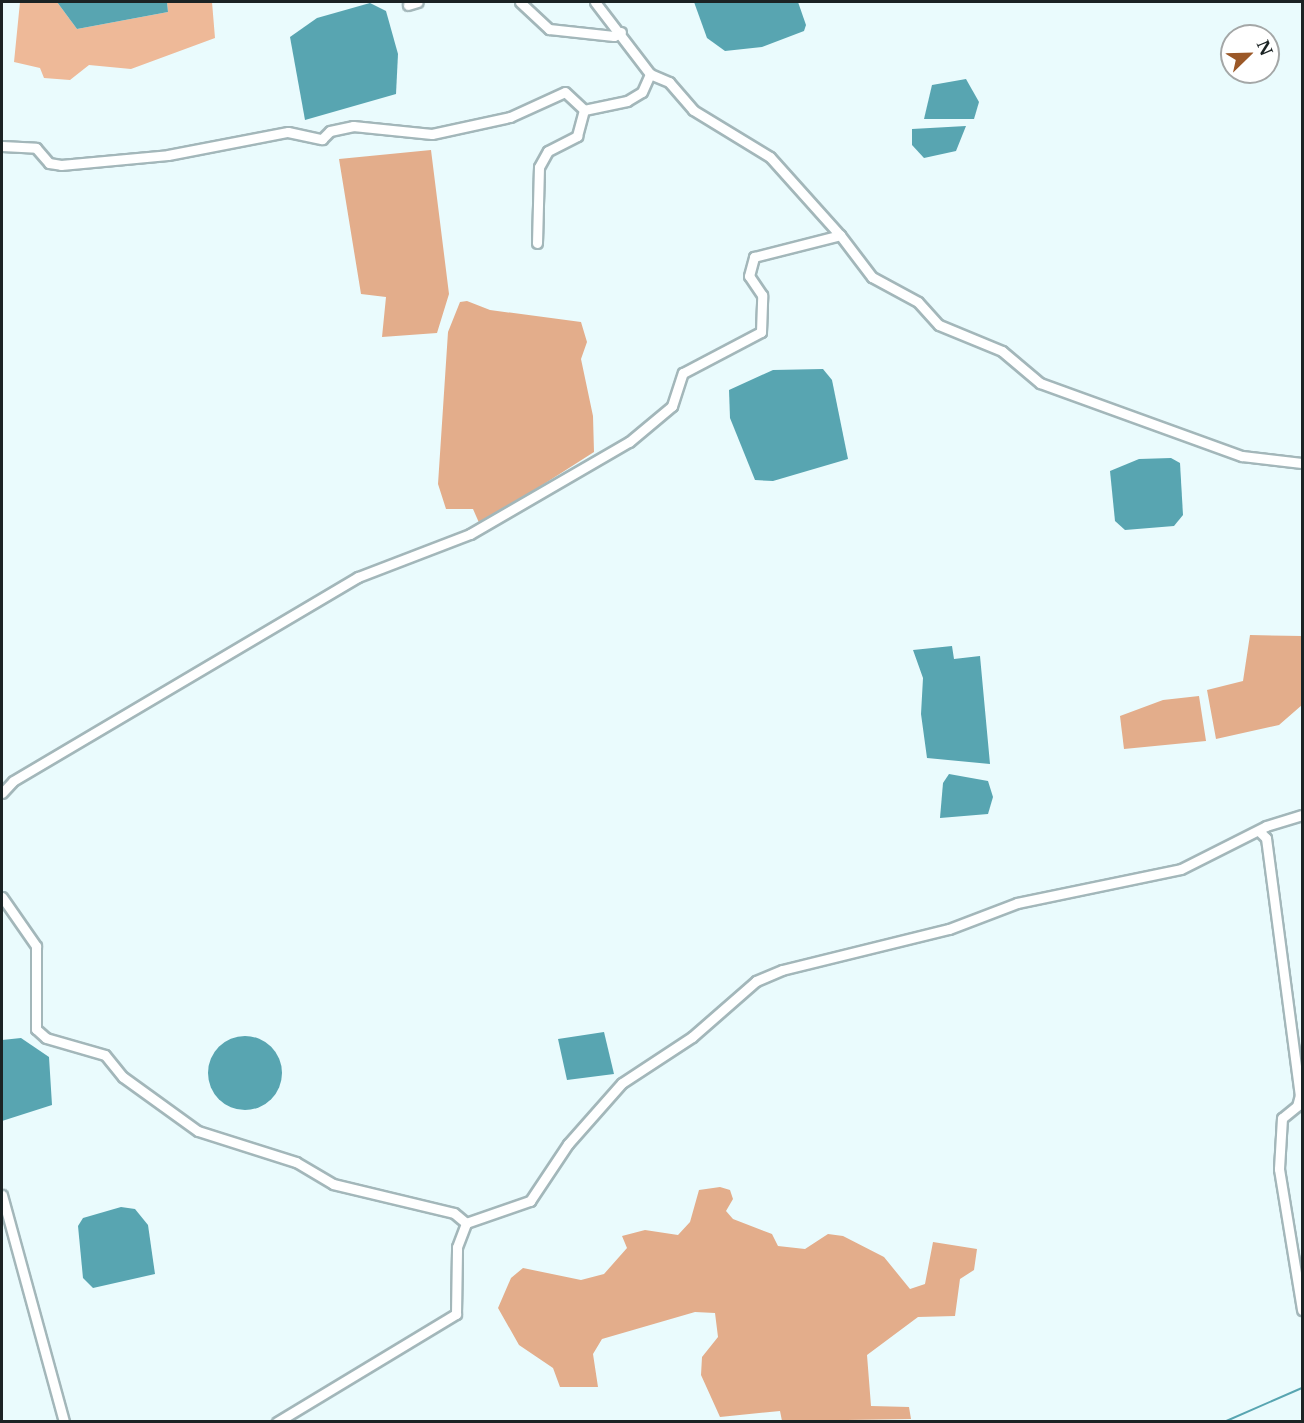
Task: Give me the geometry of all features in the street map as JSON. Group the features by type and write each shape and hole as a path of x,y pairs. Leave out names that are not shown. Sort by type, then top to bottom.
{"street":[{"path":"408,5 418,2"},
{"path":"520,2 549,29 614,36 621,32"},
{"path":"595,2 621,32 650,74 669,82 706,118 770,157 840,235 872,277 918,302 939,325 1002,351 1040,383 1242,456 1302,463"},
{"path":"584,110 637,97 650,74"},
{"path":"2,146 36,148 49,163 61,165 168,155 288,132 322,139 330,131 353,126 432,135 510,117 565,92 584,110"},
{"path":"537,243 538,167 548,151 577,136 584,110"},
{"path":"2,794 14,781 358,577 478,530 629,442 672,405 683,373 761,332 762,296 749,276 754,257 840,235"},
{"path":"277,1422 456,1314 457,1246 466,1223 530,1201 568,1144 622,1083 692,1037 739,992 768,975 938,932 1017,903 1181,869 1260,831 1302,815"},
{"path":"1260,831 1266,838 1300,1095 1297,1106 1282,1118 1279,1169 1302,1310"},
{"path":"2,897 36,946 36,1029 46,1038 105,1055 123,1077 198,1131 296,1162 333,1184 454,1213 466,1223"},
{"path":"2,1195 64,1422"}],"shaded area":[{"path":"20,2 57,2 77,29 168,12 167,2 212,2 215,38 131,69 89,65 70,80 44,78 40,68 14,62"},
{"path":"431,150 449,294 437,333 382,337 386,297 361,294 339,159"},
{"path":"467,301 490,310 581,322 587,342 581,359 593,416 594,452 480,525 473,509 446,509 438,484 448,332 460,302"},
{"path":"1250,635 1302,636 1302,705 1279,725 1216,739 1207,690 1243,681"},
{"path":"1199,696 1206,741 1124,749 1120,716 1163,700"},
{"path":"720,1187 730,1190 733,1199 726,1211 733,1219 772,1234 778,1246 805,1249 828,1234 843,1236 884,1257 910,1289 925,1284 933,1242 977,1249 974,1270 960,1279 955,1316 918,1317 867,1355 871,1406 909,1407 911,1419 782,1421 780,1411 720,1417 701,1375 702,1357 718,1337 715,1313 695,1312 602,1339 593,1354 598,1387 560,1387 553,1368 519,1345 498,1308 511,1278 523,1268 581,1280 604,1274 627,1248 622,1236 645,1230 678,1235 690,1222 699,1190"}],"water":[{"path":"57,2 167,2 168,12 77,29"},
{"path":"694,2 798,2 806,25 804,31 762,47 725,51 707,38"},
{"path":"370,3 386,11 398,54 396,94 305,120 290,37 317,18"},
{"path":"966,79 979,102 974,119 924,119 932,85"},
{"path":"966,126 956,151 924,158 912,145 912,129"},
{"path":"823,369 832,380 848,459 773,481 755,480 730,418 729,390 773,370"},
{"path":"1171,458 1180,463 1183,515 1174,526 1125,530 1115,521 1110,471 1139,459"},
{"path":"952,646 954,659 980,656 990,764 927,758 921,714 923,678 913,650"},
{"path":"949,774 988,781 993,797 988,814 940,818 943,783"},
{"path":"604,1032 614,1074 567,1080 558,1039"},
{"path":"245,1036 259,1039 271,1047 279,1059 282,1073 279,1087 271,1099 259,1107 245,1110 231,1107 219,1099 211,1087 208,1073 211,1059 219,1047 231,1039"},
{"path":"21,1038 49,1057 52,1105 2,1121 2,1040"},
{"path":"121,1207 135,1209 148,1225 155,1274 93,1288 83,1278 78,1226 83,1218"}],"waterway":[{"path":"1224,1422 1302,1388"}]}
